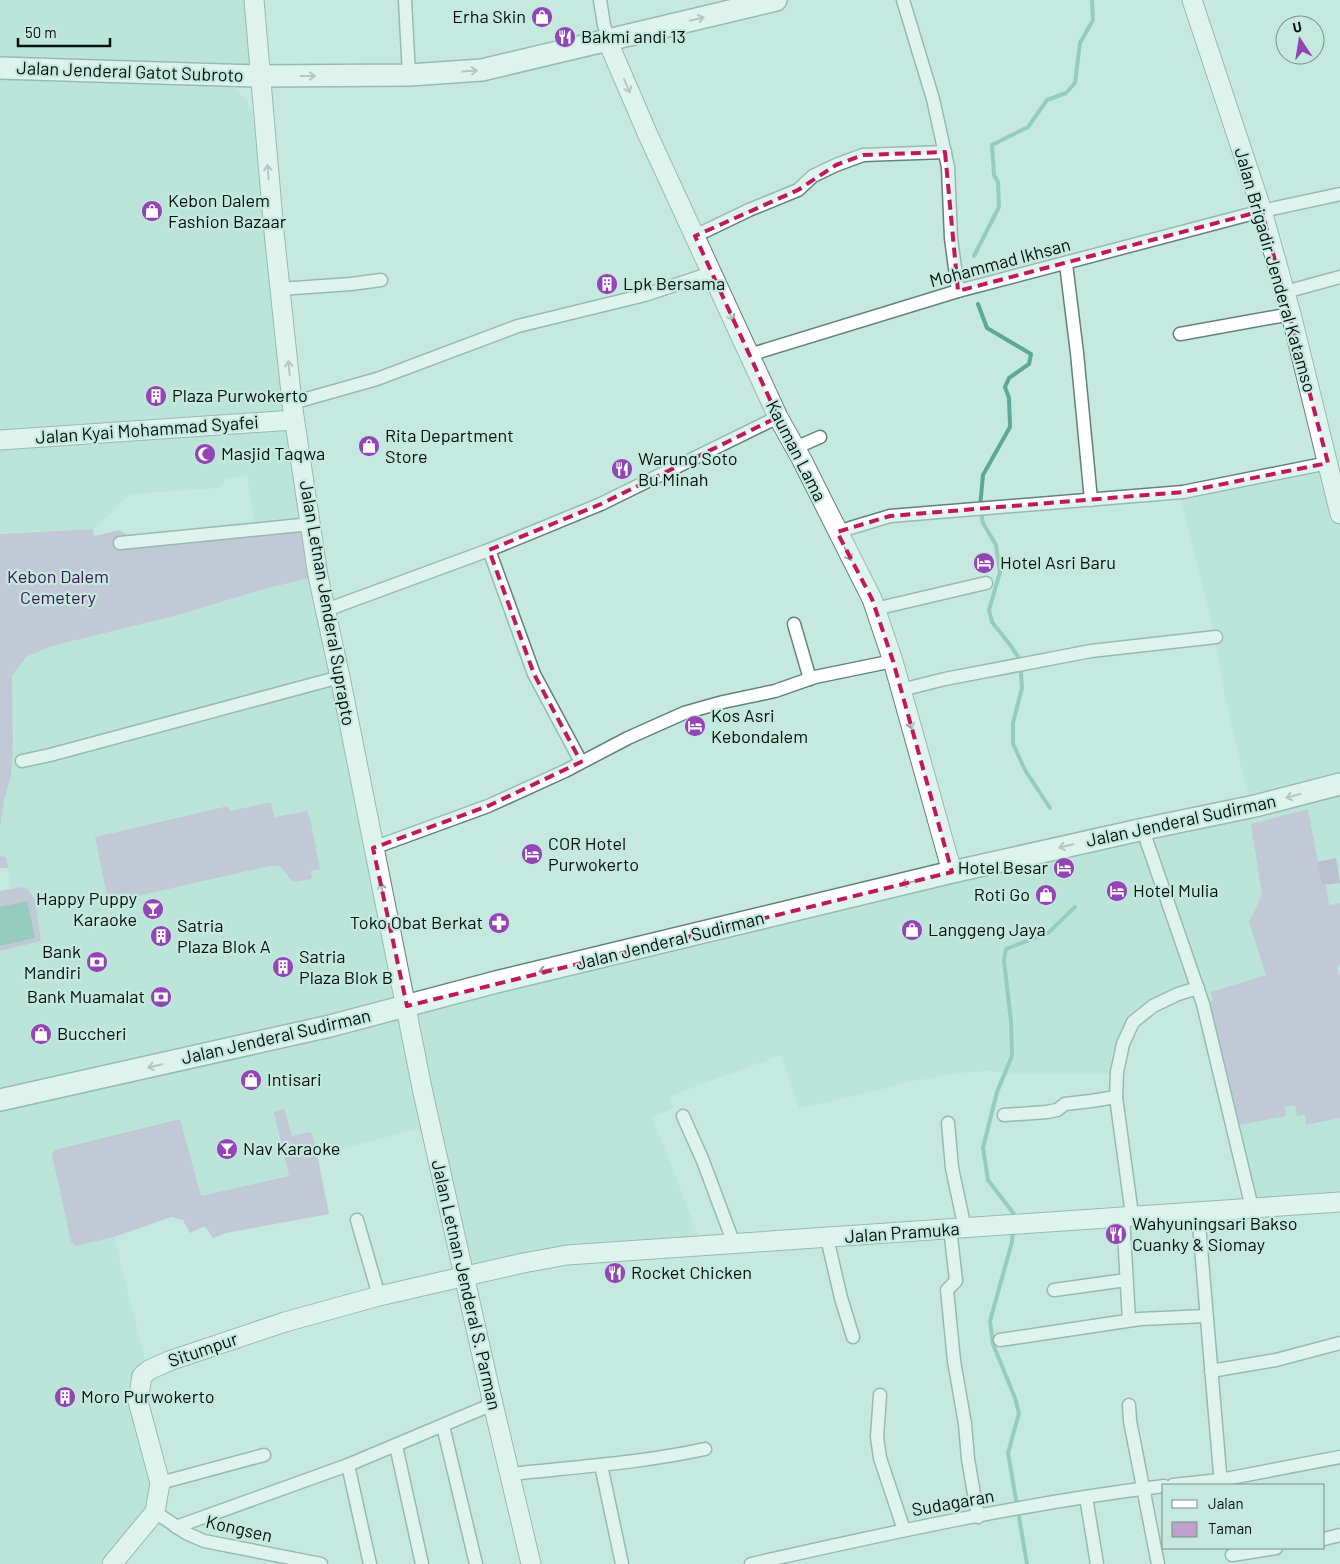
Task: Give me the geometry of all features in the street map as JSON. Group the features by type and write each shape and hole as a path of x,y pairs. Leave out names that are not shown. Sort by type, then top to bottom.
{"main road":[{"name":"Jalan Jenderal Gatot Subroto","path":"0,68 259,76 409,75 482,70 609,41 735,5 776,0"},
{"name":"Jalan Jenderal Sudirman","path":"0,1100 330,1026 496,982 952,872 1255,806 1340,784"}],"street":[{"name":"Jalan Letnan Jenderal Suprapto","path":"254,0 259,76 293,412 318,576 407,1006"},
{"path":"405,0 409,75"},
{"path":"600,0 604,26 609,41"},
{"path":"903,0 933,99 948,167 951,238 958,291"},
{"name":"Jalan Brigadir Jenderal Katamso","path":"1192,0 1262,211 1290,314 1334,461 1340,514"},
{"name":"Kauman Lama","path":"609,41 648,134 778,417 875,609 893,661 952,872"},
{"path":"695,236 749,210 798,190 814,176 836,164 863,155 945,152"},
{"name":"Mohammad Ikhsan","path":"749,355 958,291 1262,211 1340,194"},
{"path":"1066,264 1077,353 1091,500"},
{"path":"293,412 518,326 645,295 711,273"},
{"path":"1284,292 1340,277"},
{"path":"280,289 381,280"},
{"path":"1180,334 1290,314"},
{"name":"Jalan Kyai Mohammad Syafei","path":"0,440 293,412"},
{"path":"326,610 489,550 601,504 778,417"},
{"path":"795,448 820,437"},
{"path":"837,532 890,516 1183,492 1334,461"},
{"path":"120,543 311,524"},
{"path":"489,550 534,674 581,762"},
{"path":"875,609 986,584"},
{"path":"794,624 810,679"},
{"path":"901,690 946,679 1091,651 1216,637"},
{"path":"373,848 488,806 684,713 857,667 893,661"},
{"path":"22,761 340,677"},
{"path":"1144,829 1198,988 1221,1073 1252,1208"},
{"path":"1128,1320 1126,1280 1128,1216 1116,1096 1123,1044 1134,1022 1153,1006 1178,994 1198,988"},
{"name":"Jalan Letnan Jenderal S. Parman","path":"407,1006 425,1101 531,1564"},
{"path":"1004,1115 1047,1112 1057,1110 1065,1104 1091,1102 1116,1096"},
{"path":"683,1116 703,1161 734,1244"},
{"path":"948,1123 957,1229 956,1281 947,1290 954,1360 978,1516"},
{"name":"Jalan Pramuka","path":"465,1276 567,1255 1340,1202"},
{"path":"1198,1212 1220,1482"},
{"path":"356,1220 379,1296"},
{"path":"827,1238 841,1298 853,1336"},
{"name":"Situmpur","path":"112,1564 155,1512 160,1483 138,1401 142,1376 149,1370 169,1361 285,1322 379,1296 465,1276"},
{"path":"1054,1290 1126,1280"},
{"path":"1000,1340 1128,1320 1206,1316"},
{"path":"1211,1371 1276,1360 1340,1344"},
{"path":"880,1395 877,1437 880,1458 904,1530"},
{"path":"176,1527 348,1466 493,1404"},
{"path":"1129,1405 1158,1564"},
{"path":"443,1426 476,1564"},
{"path":"396,1446 422,1564"},
{"path":"510,1474 602,1465 705,1449"},
{"path":"160,1483 264,1455"},
{"path":"1189,1484 1220,1482 1340,1457"},
{"path":"602,1465 622,1564"},
{"path":"348,1466 370,1564"},
{"name":"Sudagaran","path":"751,1564 904,1530 1039,1504 1162,1486"},
{"path":"1086,1497 1097,1564"},
{"name":"Kongsen","path":"155,1512 176,1527 204,1541 276,1560 321,1564"},
{"path":"1325,1539 1340,1535"},
{"path":"1232,1556 1270,1549"}],"highlighted area":[{"path":"945,152 958,291 1262,211 1328,463 1183,492 890,516 837,532 872,599 893,661 952,872 407,1006 373,848 488,806 581,762 534,674 489,550 601,504 778,417 695,236 798,190 836,165 863,155"}],"shaded area":[{"path":"0,0 260,0 263,68 0,58"},
{"path":"0,71 231,86 251,107 300,525 255,529 247,475 226,479 218,488 130,494 94,529 0,533"},
{"path":"1333,468 1340,494 1340,780 1249,801 1225,697 1213,629 1179,493"},
{"path":"318,576 406,1006 1143,826 1147,842 1340,795 1340,1197 1252,1208 1198,988 1180,993 1122,1037 1111,1055 1111,1074 1012,1074 990,1071 960,1073 908,1082 799,1108 781,1055 670,1096 674,1107 653,1118 701,1242 465,1276 430,1126 318,1155 329,1214 226,1233 213,1238 205,1226 190,1233 183,1220 171,1217 114,1237 146,1363 142,1376 155,1512 112,1564 0,1564 0,951 41,941 22,887 11,890 6,857 0,856 0,829 4,800 11,777 13,742 12,676 26,657 52,646 178,615 264,589","holes":["271,802 274,817 306,811 272,821 99,856 95,837 229,806 229,811"]},
{"path":"1336,858 1340,883 1322,885 1317,862"},
{"path":"27,901 35,938 0,946 0,907"}],"green space":[{"name":"Kebon Dalem Cemetery","path":"310,524 318,576 264,589 178,615 52,646 26,657 12,676 13,742 11,777 4,800 0,829 0,534 93,529 94,536 120,530 141,546"},
{"path":"271,802 274,817 307,811 320,869 311,871 312,879 293,882 280,866 269,866 116,901 108,900 95,837 228,806 230,811"},
{"path":"1308,809 1322,885 1326,885 1329,905 1340,903 1340,965 1337,966 1338,974 1340,974 1340,1118 1306,1125 1305,1114 1297,1116 1295,1105 1285,1107 1286,1116 1234,1126 1204,1004 1213,1000 1211,992 1266,975 1249,922 1262,895 1251,824"},
{"path":"0,856 6,857 8,868 0,868"},
{"path":"22,887 28,889 35,900 41,941 0,951 0,891"},
{"path":"284,1108 292,1136 310,1132 313,1136 329,1214 226,1233 213,1238 205,1226 190,1233 183,1220 171,1217 114,1237 75,1246 71,1242 52,1155 55,1150 180,1119 201,1196 289,1176 274,1112"}],"waterway":[{"path":"974,256 999,207 998,182 994,175 992,145 1028,127 1047,100 1066,93 1075,83 1080,43 1093,20 1092,0"},
{"path":"978,304 987,328 1031,354 1029,364 1009,378 1005,387 1009,398 1010,427 983,475 980,507 983,523 996,545 1000,572 989,610 992,622 1020,660 1022,688 1013,723 1013,744 1025,770 1050,808"},
{"path":"1013,1220 1014,1214 988,1180 983,1148 997,1092 1012,1056 1011,1022 1004,960 1006,949 1048,933 1075,907"},
{"path":"1013,1229 1012,1242 990,1321 993,1344 1015,1398 1019,1413 1008,1453 1027,1564"}],"place":[{"name":"Erha Skin","path":"542,17"},
{"name":"Bakmi andi 13","path":"565,37"},
{"name":"Kebon Dalem Fashion Bazaar","path":"152,211"},
{"name":"Lpk Bersama","path":"607,284"},
{"name":"Plaza Purwokerto","path":"156,396"},
{"name":"Rita Department Store","path":"369,446"},
{"name":"Masjid Taqwa","path":"205,454"},
{"name":"Warung Soto Bu Minah","path":"622,469"},
{"name":"Hotel Asri Baru","path":"984,563"},
{"name":"Kos Asri Kebondalem","path":"695,726"},
{"name":"COR Hotel Purwokerto","path":"532,854"},
{"name":"Hotel Besar","path":"1064,868"},
{"name":"Hotel Mulia","path":"1117,891"},
{"name":"Roti Go","path":"1046,895"},
{"name":"Happy Puppy Karaoke","path":"153,909"},
{"name":"Toko Obat Berkat","path":"499,923"},
{"name":"Langgeng Jaya","path":"912,930"},
{"name":"Satria Plaza Blok A","path":"161,936"},
{"name":"Bank Mandiri","path":"97,962"},
{"name":"Satria Plaza Blok B","path":"283,967"},
{"name":"Bank Muamalat","path":"161,997"},
{"name":"Buccheri","path":"41,1034"},
{"name":"Intisari","path":"251,1080"},
{"name":"Nav Karaoke","path":"227,1149"},
{"name":"Wahyuningsari Bakso Cuanky & Siomay","path":"1116,1234"},
{"name":"Rocket Chicken","path":"615,1273"},
{"name":"Moro Purwokerto","path":"65,1397"}]}
